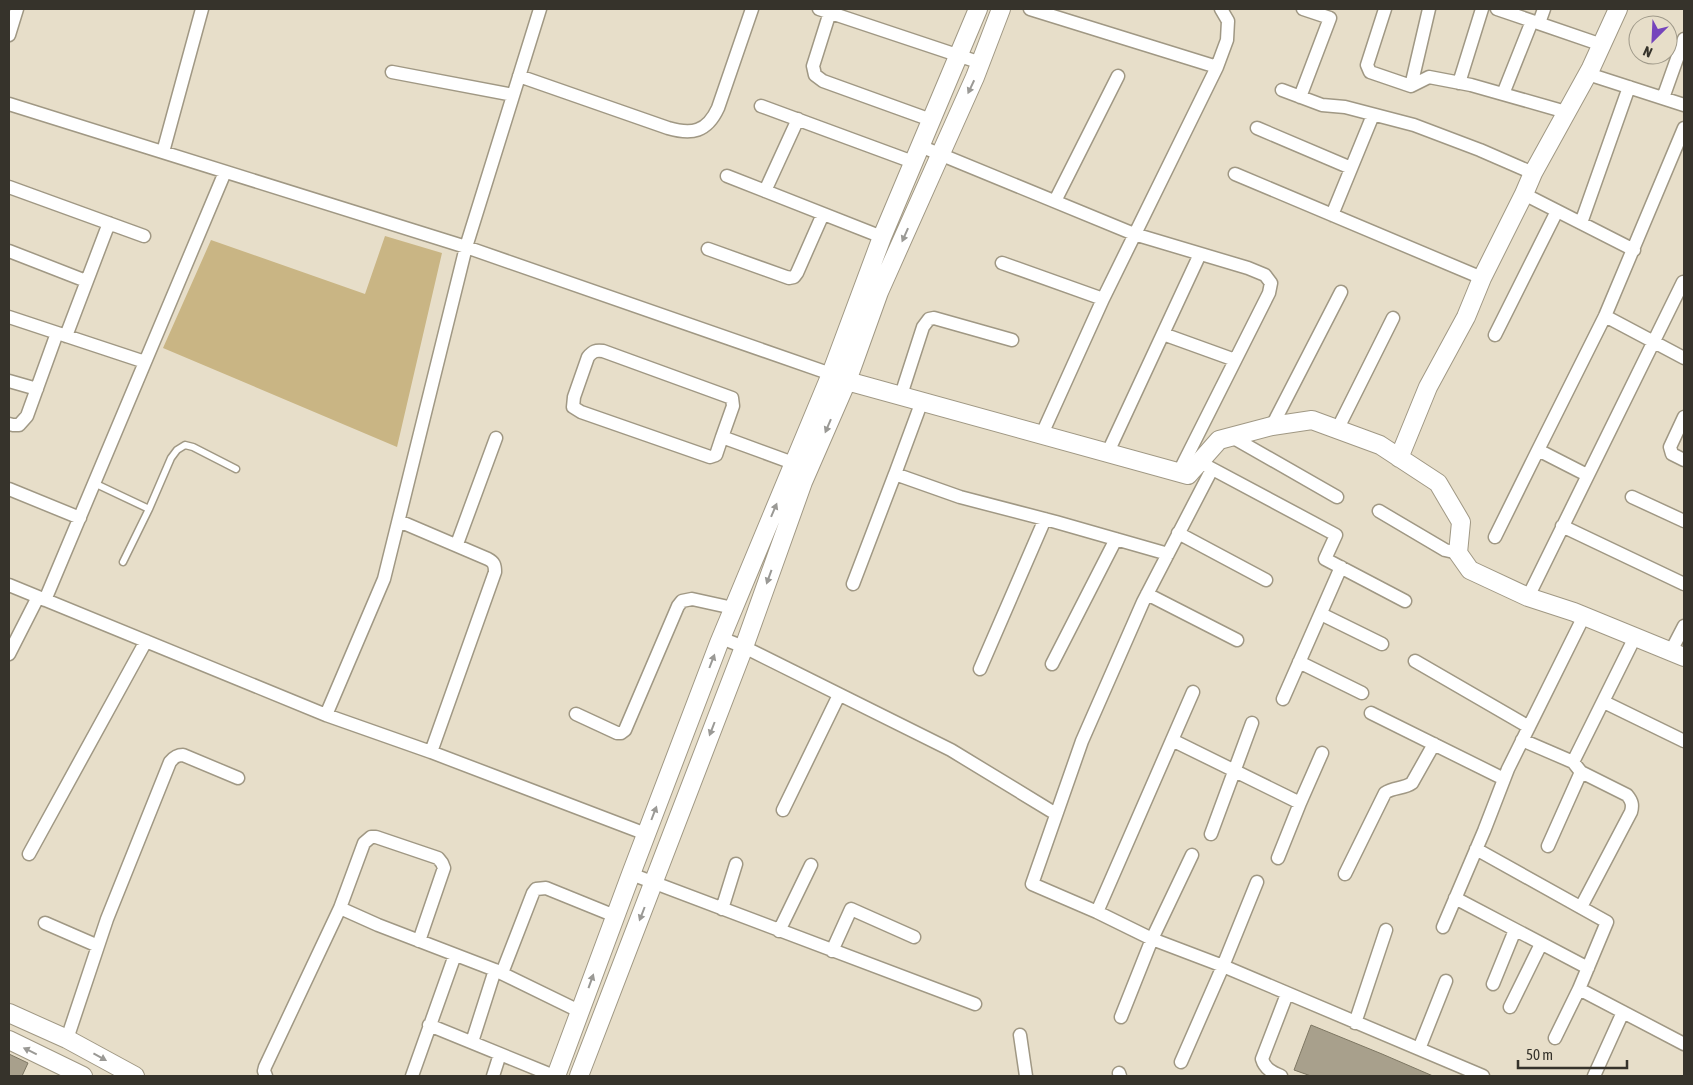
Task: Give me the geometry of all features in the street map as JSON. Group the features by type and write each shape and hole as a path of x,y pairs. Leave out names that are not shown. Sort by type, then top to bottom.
{"street":[{"path":"9,35 16,9"},
{"path":"163,152 202,9"},
{"path":"326,715 384,579 466,247 540,9"},
{"path":"519,76 668,128 680,131 693,131 703,128 713,120 752,9"},
{"path":"429,1024 555,1076 721,638 830,374 882,237 978,9"},
{"path":"579,1076 744,647 803,482 847,381 879,292 981,63 1001,9"},
{"path":"1030,9 1217,67"},
{"path":"1042,434 1103,299 1217,67 1227,40 1228,21 1221,9"},
{"path":"1300,97 1330,18 1303,9"},
{"path":"1385,9 1367,65 1370,72 1411,86 1429,77 1459,83 1566,112"},
{"path":"1411,86 1429,9"},
{"path":"1459,83 1482,9"},
{"path":"1497,9 1602,46"},
{"path":"1503,94 1535,22 1544,9"},
{"path":"1399,458 1428,386 1466,318 1482,278 1533,173 1588,74 1618,9"},
{"path":"932,120 823,81 815,75 813,66 824,10 981,63"},
{"path":"1663,98 1684,39"},
{"path":"392,72 513,95"},
{"path":"1588,74 1684,105"},
{"path":"1056,201 1118,76"},
{"path":"1581,223 1629,87"},
{"path":"1282,90 1322,105 1345,107 1414,125 1480,150 1533,173"},
{"path":"9,104 466,247 847,381 1188,475 1206,466"},
{"path":"761,106 798,120 917,154 939,154 1134,234 1265,275 1271,283 1269,293 1179,472"},
{"path":"1332,215 1373,115"},
{"path":"765,191 798,120"},
{"path":"1257,128 1351,168"},
{"path":"1495,537 1605,316 1684,128"},
{"path":"9,654 41,599 80,518 225,172"},
{"path":"1235,174 1482,278"},
{"path":"727,176 882,237"},
{"path":"9,187 144,236"},
{"path":"1524,194 1634,250"},
{"path":"1495,334 1557,211"},
{"path":"708,249 789,278 794,277 823,214"},
{"path":"9,424 19,425 27,416 61,334 86,281 108,223"},
{"path":"9,251 86,281"},
{"path":"1108,452 1200,254"},
{"path":"1002,263 1103,299"},
{"path":"1528,597 1652,341 1679,300 1683,282"},
{"path":"1272,426 1340,292"},
{"path":"1605,316 1684,358"},
{"path":"9,317 145,362"},
{"path":"901,395 923,327 929,319 934,318 1012,340"},
{"path":"1337,430 1393,318"},
{"path":"1163,334 1235,360"},
{"path":"596,350 603,351 732,398 733,406 722,437 716,455 710,457 580,412 572,407 588,357 596,350"},
{"path":"9,381 37,389"},
{"path":"852,584 922,401"},
{"path":"1684,417 1670,446 1672,454 1684,460"},
{"path":"1483,1076 1223,966 1152,939 1097,912 1032,884 1082,741 1147,594 1178,534 1206,466 1219,440 1272,426 1312,420 1380,445 1438,483 1461,522 1458,553 1470,570 1528,597 1584,616 1678,654 1684,626"},
{"path":"722,437 793,463"},
{"path":"1232,437 1337,497"},
{"path":"457,544 496,438"},
{"path":"1538,450 1587,475"},
{"path":"1206,466 1336,535 1325,559 1405,601"},
{"path":"895,474 960,497 1168,554"},
{"path":"9,489 80,518"},
{"path":"1632,497 1684,522"},
{"path":"1379,512 1445,550 1458,553"},
{"path":"980,669 1045,520"},
{"path":"399,521 457,544 492,561 495,566 495,572 431,752"},
{"path":"1562,526 1684,584"},
{"path":"1178,534 1266,580"},
{"path":"1052,664 1116,539"},
{"path":"1283,699 1341,567"},
{"path":"9,585 326,715 431,752 646,834"},
{"path":"1147,594 1237,640"},
{"path":"576,714 621,733 625,730 678,606 682,601 692,599 733,608"},
{"path":"1321,614 1382,644"},
{"path":"1443,927 1504,779 1584,616"},
{"path":"1548,846 1577,767 1604,702 1635,637"},
{"path":"721,638 744,647 956,753 1056,814"},
{"path":"29,854 146,641"},
{"path":"1415,661 1528,727"},
{"path":"1299,662 1362,693"},
{"path":"1097,912 1193,692"},
{"path":"783,810 839,694"},
{"path":"1604,702 1684,741"},
{"path":"1371,714 1504,779"},
{"path":"1212,834 1252,723"},
{"path":"1172,740 1300,804"},
{"path":"1522,740 1577,767 1627,795 1633,805 1581,907"},
{"path":"1344,874 1385,793 1389,790 1407,787 1412,783 1434,744"},
{"path":"1278,858 1322,753"},
{"path":"67,1038 98,946 170,762 178,755 183,755 238,778"},
{"path":"266,1076 265,1067 340,908 364,843 371,837 438,858 442,863 444,868 419,941"},
{"path":"1476,849 1607,922 1579,989 1555,1038"},
{"path":"1121,1017 1152,939 1192,855"},
{"path":"722,909 736,864"},
{"path":"779,931 810,865"},
{"path":"631,874 975,1004"},
{"path":"1180,1062 1223,966 1257,882"},
{"path":"472,1042 499,972 536,889 546,888 615,916"},
{"path":"1455,898 1588,968"},
{"path":"340,908 499,972 580,1011"},
{"path":"832,951 851,909 914,937"},
{"path":"45,923 98,946"},
{"path":"1355,1023 1386,930"},
{"path":"1493,984 1515,930"},
{"path":"1510,1007 1542,944"},
{"path":"412,1076 455,955"},
{"path":"1419,1049 1446,981"},
{"path":"1579,989 1684,1044"},
{"path":"1281,1076 1269,1071 1264,1066 1262,1059 1287,994"},
{"path":"1594,1076 1623,1012"},
{"path":"9,1013 67,1038 135,1076"},
{"path":"1020,1035 1026,1076"},
{"path":"9,1040 83,1076"},
{"path":"493,1076 500,1054"}],"lane":[{"path":"123,562 149,509 170,458 177,450 185,445 193,447 236,469"},
{"path":"94,483 149,509"}],"shaded area":[{"path":"385,236 442,253 397,447 163,348 211,240 365,294"}],"building":[{"path":"1311,1025 1433,1076 1311,1076 1294,1070"},
{"path":"9,1054 28,1063 22,1076 9,1076"}]}
